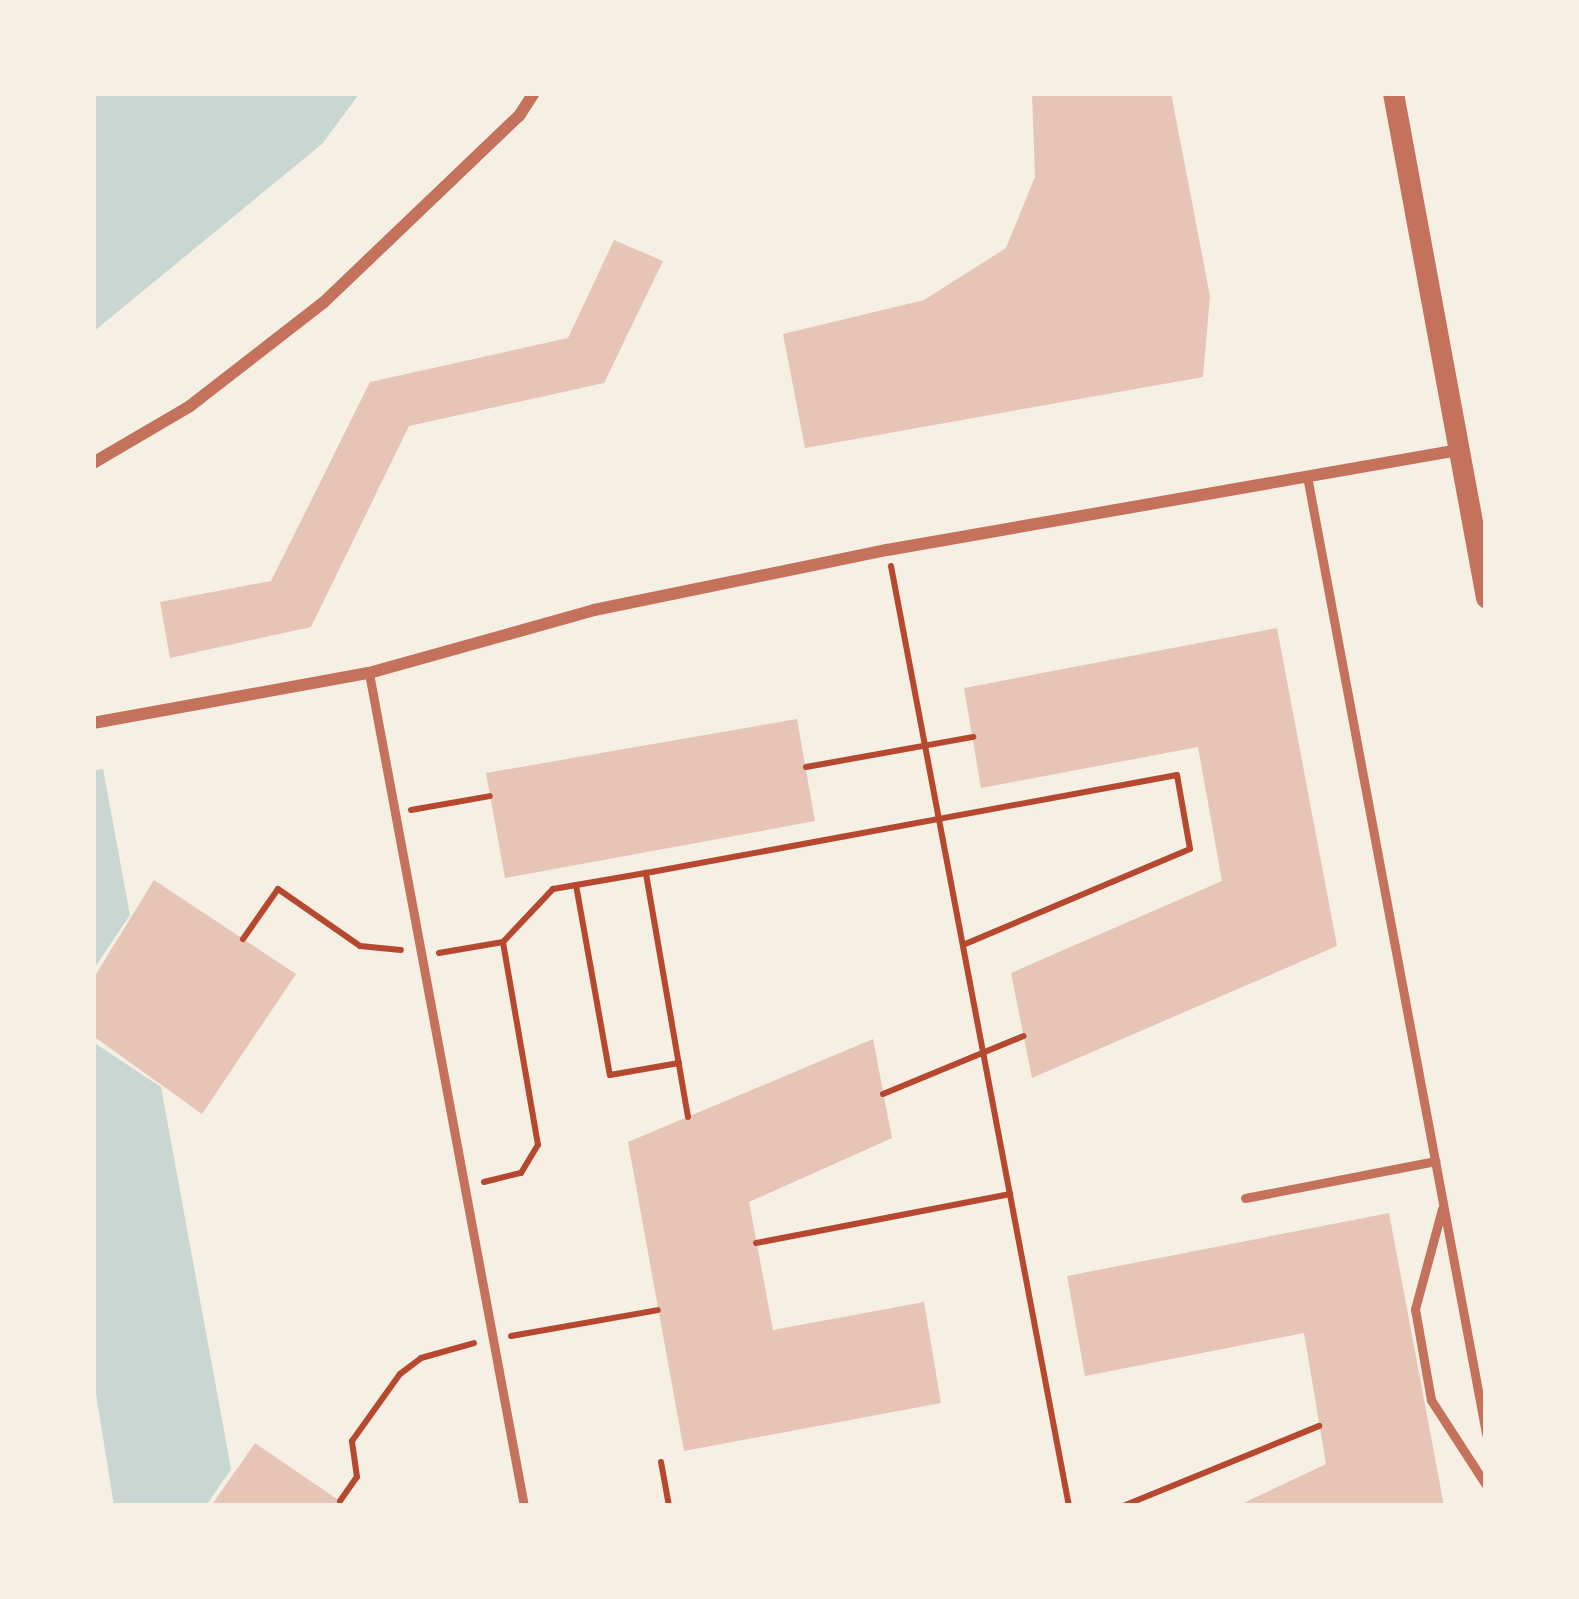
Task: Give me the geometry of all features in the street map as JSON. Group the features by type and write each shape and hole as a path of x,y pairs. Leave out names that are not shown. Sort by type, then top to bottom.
{"street":[{"path":"93,463 190,406 323,303 519,116 533,93"},
{"path":"1393,93 1486,597"},
{"path":"93,723 369,674 594,610 887,550 1459,450"}],"lane":[{"path":"1307,476 1486,1433"},
{"path":"369,674 524,1506"},
{"path":"1245,1198 1436,1161"},
{"path":"1444,1203 1415,1309 1430,1400 1486,1485"}],"path":[{"path":"887,550 1069,1506"},
{"path":"806,767 973,737"},
{"path":"243,939 278,889 373,952 503,942 554,889 1177,775 1190,849 963,945"},
{"path":"398,813 490,796"},
{"path":"646,873 688,1117"},
{"path":"576,885 610,1075 679,1063"},
{"path":"466,1186 521,1173 538,1145 503,942"},
{"path":"884,1094 1024,1036"},
{"path":"756,1243 1010,1194"},
{"path":"340,1501 357,1477 352,1441 400,1374 421,1358 658,1310"},
{"path":"1124,1506 1319,1426"},
{"path":"661,1462 669,1506"}],"shaded area":[{"path":"93,93 360,93 322,144 93,332"},
{"path":"103,769 130,915 93,970 93,771"},
{"path":"93,1042 161,1087 231,1469 206,1506 114,1506 93,1375"}],"building":[{"path":"1032,93 1171,93 1210,296 1203,377 805,448 783,334 924,300 1006,248 1035,177"},
{"path":"614,240 663,261 604,383 409,426 311,627 170,658 160,602 271,581 370,382 568,338"},
{"path":"1277,628 1337,946 1032,1078 1011,973 1222,881 1198,747 981,788 964,688"},
{"path":"797,719 815,821 505,878 486,773"},
{"path":"154,880 296,974 202,1114 93,1036 93,979"},
{"path":"873,1039 892,1138 749,1202 773,1330 924,1302 941,1403 684,1451 628,1142"},
{"path":"1389,1213 1444,1506 1237,1506 1326,1464 1304,1333 1085,1376 1067,1276"},
{"path":"255,1443 347,1506 211,1506"}]}
